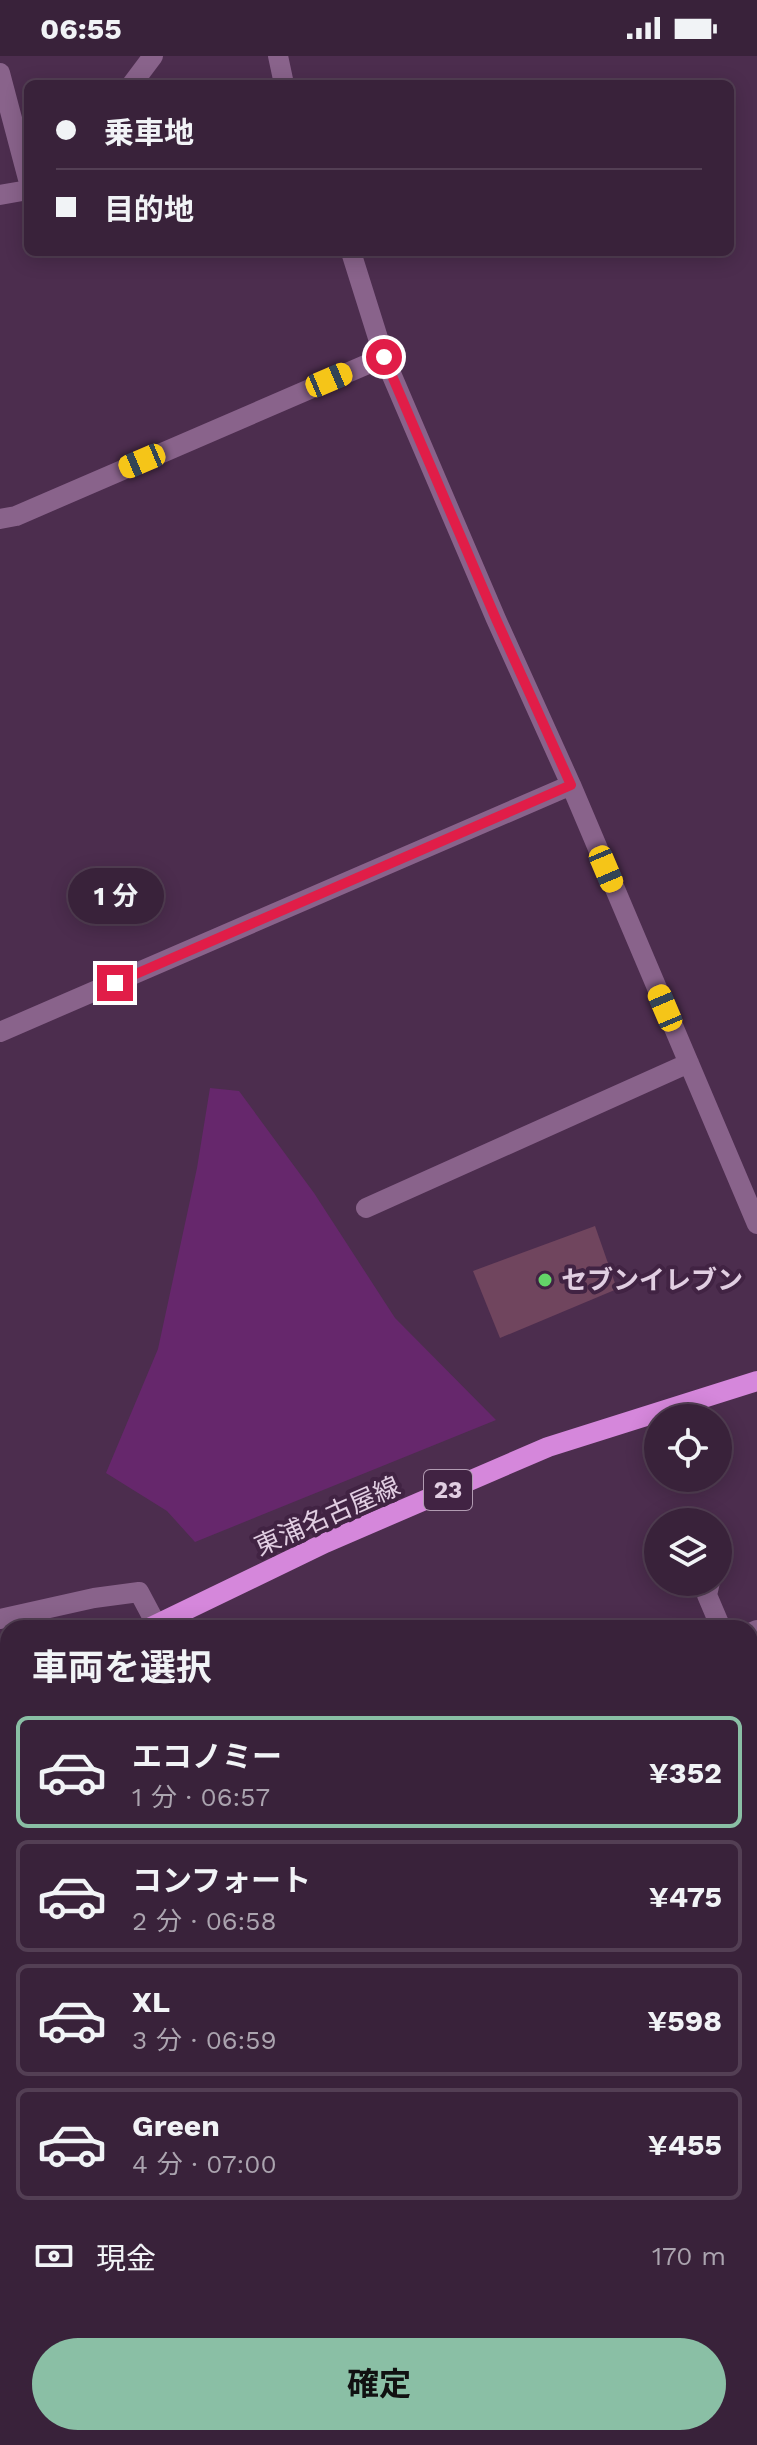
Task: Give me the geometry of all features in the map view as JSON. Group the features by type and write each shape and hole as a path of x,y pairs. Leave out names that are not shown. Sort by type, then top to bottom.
{"main road":[{"name":"東浦名古屋線","path":"165,1620 325,1543 548,1447 757,1381"}],"street":[{"path":"135,80 153,56"},
{"path":"278,56 283,80"},
{"path":"0,73 24,164"},
{"path":"0,195 24,191"},
{"path":"352,256 384,357 571,785 757,1224"},
{"path":"0,519 16,516 384,357"},
{"path":"0,1032 571,785"},
{"path":"366,1208 689,1063"},
{"path":"0,1619 94,1598 139,1592 151,1620"},
{"path":"707,1596 718,1620"}],"shaded area":[{"path":"210,1088 239,1091 314,1193 395,1318 496,1420 195,1542 167,1511 106,1473 158,1349 197,1168"}],"building":[{"name":"セブンイレブン","path":"595,1226 617,1289 500,1338 473,1271"}],"place":[{"name":"セブンイレブン","path":"545,1280"}],"route":[{"path":"115,983 571,785 384,357"}]}
